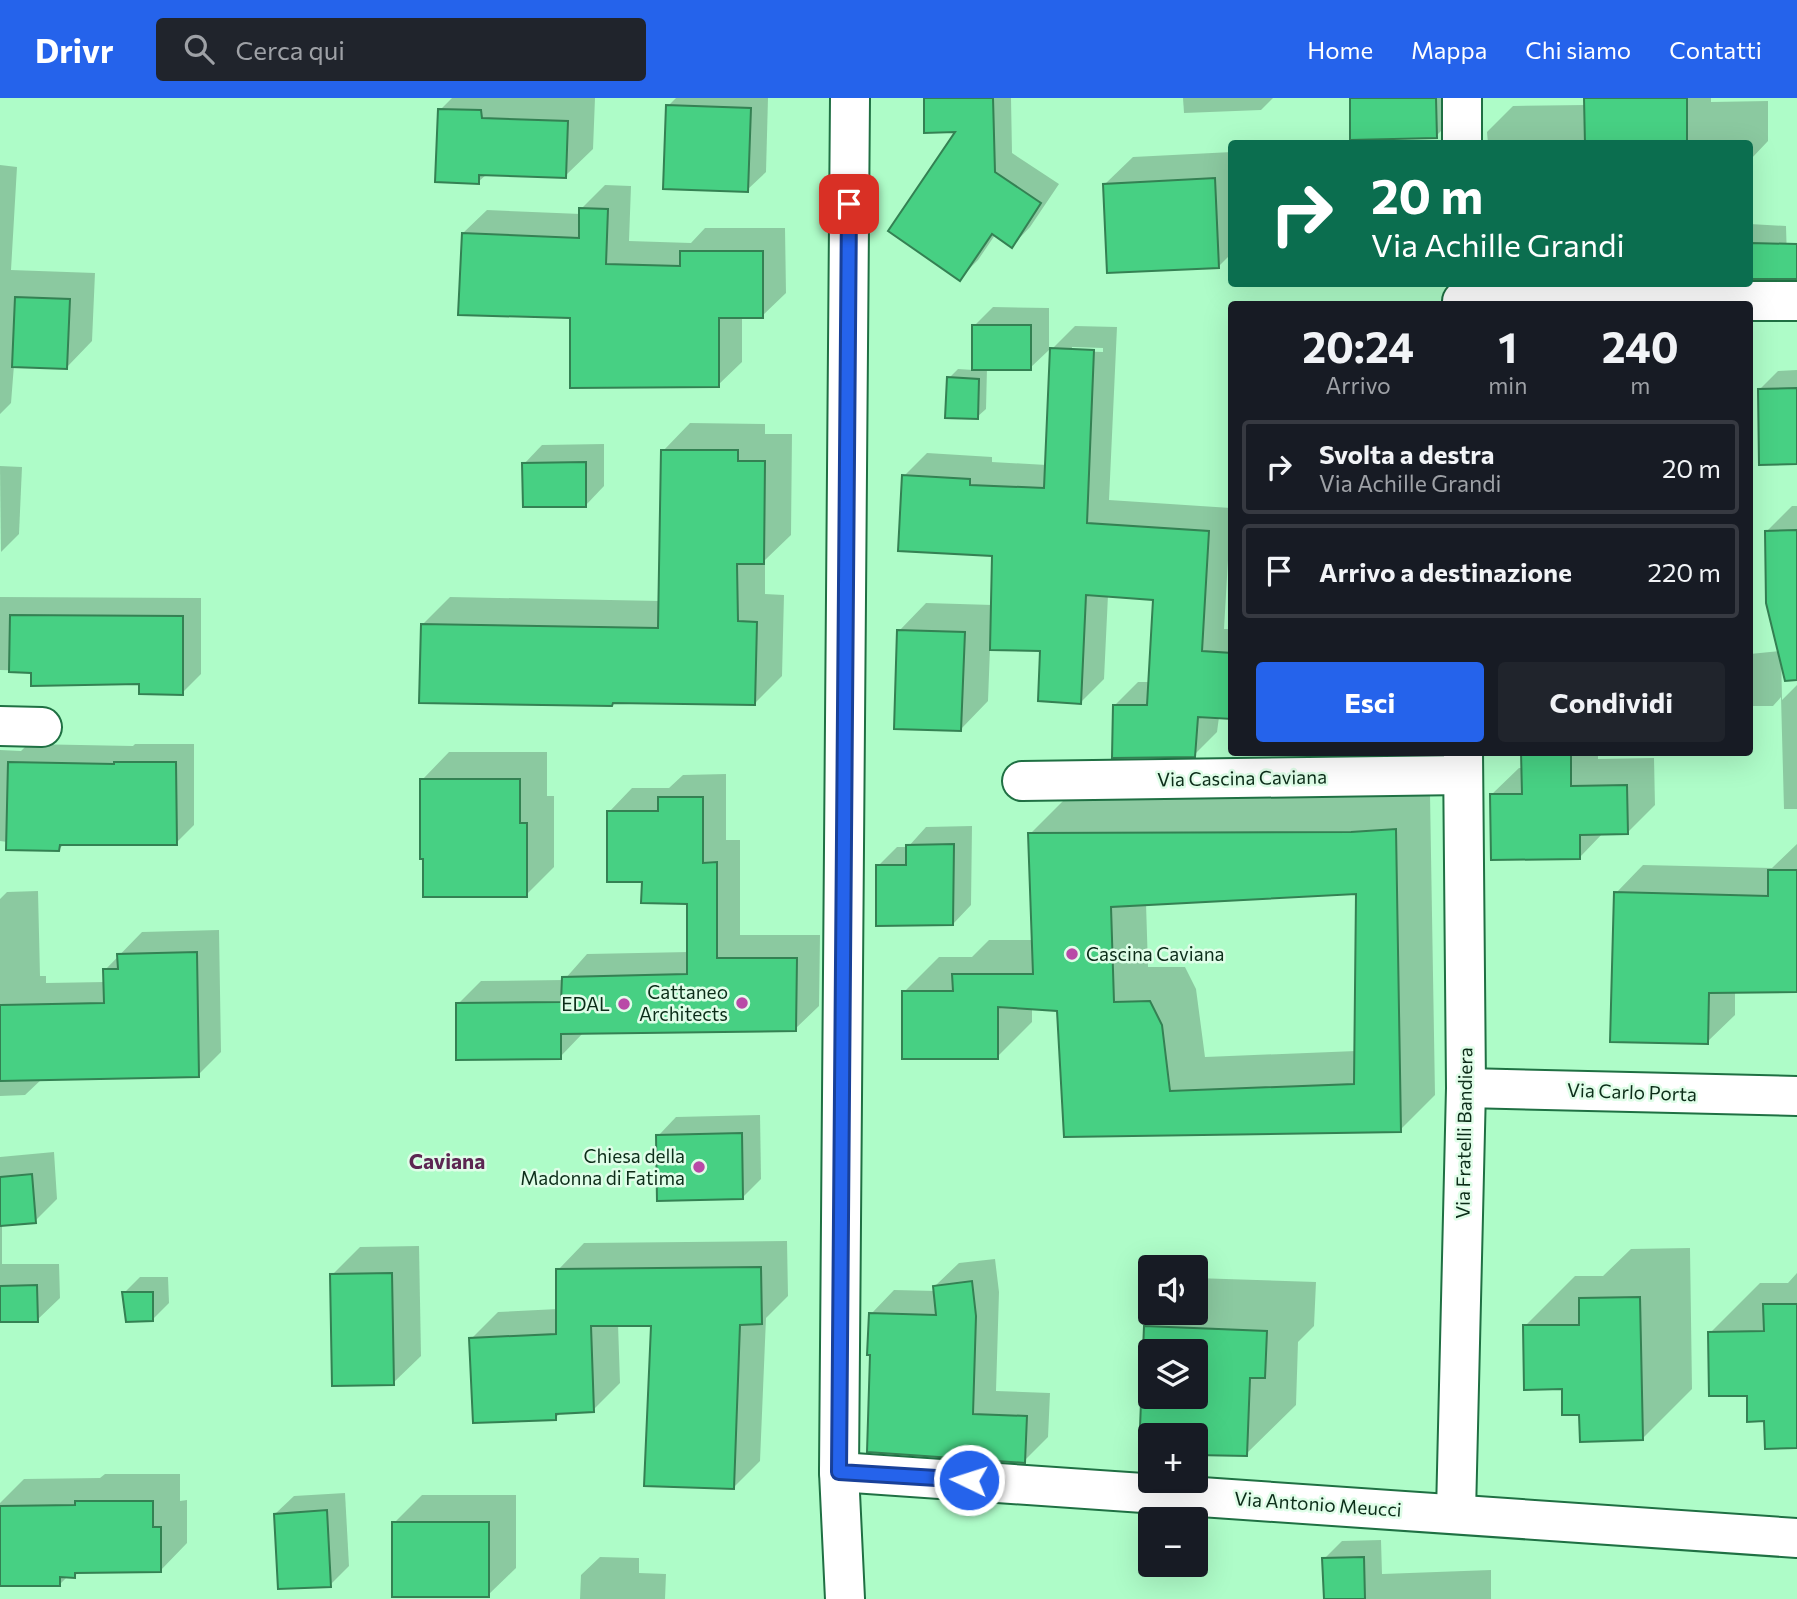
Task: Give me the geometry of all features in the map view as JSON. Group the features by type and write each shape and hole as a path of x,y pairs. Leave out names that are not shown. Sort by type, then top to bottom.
{"street":[{"path":"845,1599 839,1472 850,98"},
{"path":"1462,98 1462,140"},
{"path":"1462,296 1797,301"},
{"path":"0,726 42,727"},
{"name":"Via Cascina Caviana","path":"1022,781 1463,764"},
{"name":"Via Fratelli Bandiera","path":"1456,1513 1466,1087 1463,764"},
{"name":"Via Carlo Porta","path":"1466,1087 1797,1096"},
{"name":"Via Antonio Meucci","path":"839,1472 1797,1538"}],"building":[{"path":"924,98 993,98 995,172 1041,203 1012,248 992,234 960,281 888,231 955,132 924,133"},
{"path":"1350,98 1436,98 1437,138 1350,140"},
{"path":"1584,98 1687,98 1687,140 1585,140"},
{"path":"666,105 751,108 748,192 663,189"},
{"path":"438,109 481,110 482,118 568,121 566,178 479,175 479,184 435,182"},
{"path":"1215,178 1219,268 1107,273 1103,184"},
{"path":"579,208 608,209 606,264 680,266 680,251 763,251 763,318 719,318 719,387 570,388 570,318 458,315 462,233 579,238"},
{"path":"1753,243 1797,244 1797,279 1753,279"},
{"path":"15,297 70,299 67,369 12,367"},
{"path":"972,325 1031,325 1031,370 972,370"},
{"path":"1050,348 1094,350 1087,523 1209,531 1202,651 1228,653 1228,719 1198,717 1195,757 1112,758 1113,705 1147,705 1153,600 1086,595 1081,704 1038,701 1040,651 990,650 992,556 898,551 902,475 970,479 970,485 1044,488"},
{"path":"947,377 979,379 978,419 945,418"},
{"path":"1797,388 1797,464 1759,465 1758,389"},
{"path":"661,450 738,450 738,461 765,461 764,564 737,564 738,621 757,622 755,705 419,703 421,624 658,628"},
{"path":"586,462 586,507 523,507 522,463"},
{"path":"1797,530 1797,680 1785,681 1766,603 1765,531"},
{"path":"10,615 183,616 183,695 139,694 139,684 31,686 31,673 9,672"},
{"path":"897,630 965,632 961,731 894,729"},
{"path":"1521,756 1571,756 1571,786 1627,785 1628,834 1580,835 1580,859 1491,860 1490,794 1522,794"},
{"path":"8,762 176,762 177,845 60,845 59,851 6,850"},
{"path":"420,779 520,779 520,823 527,823 527,897 423,897"},
{"path":"658,797 703,797 703,863 717,862 717,958 797,958 796,1031 561,1034 561,1059 456,1060 456,1003 561,1002 562,977 687,974 687,904 641,903 642,882 607,882 607,811 658,811"},
{"name":"Cascina Caviana","path":"1396,829 1401,1132 1064,1137 1057,1011 998,1007 998,1059 902,1059 902,991 953,991 952,974 1033,974 1028,833 1351,832","holes":["1356,894 1354,1084 1170,1091 1162,1025 1150,1001 1114,1002 1111,907"]},
{"path":"954,844 953,925 876,926 876,865 906,865 906,845"},
{"path":"1768,870 1797,870 1797,992 1709,993 1708,1044 1610,1042 1614,892 1768,896"},
{"path":"197,952 199,1077 0,1081 0,1005 104,1003 103,969 118,969 117,954"},
{"name":"Chiesa della Madonna di Fatima","path":"742,1133 743,1199 657,1201 656,1135"},
{"path":"32,1174 36,1223 0,1226 0,1177"},
{"path":"761,1267 762,1324 740,1325 734,1489 644,1486 651,1326 591,1326 594,1412 556,1414 556,1420 473,1423 469,1338 556,1334 556,1269"},
{"path":"392,1273 394,1385 332,1386 330,1274"},
{"path":"972,1281 976,1316 973,1414 1027,1416 1025,1463 867,1452 869,1313 936,1315 933,1286"},
{"path":"37,1285 38,1322 0,1322 0,1286"},
{"path":"122,1292 153,1292 153,1321 126,1322"},
{"path":"1640,1297 1643,1440 1580,1442 1579,1415 1562,1415 1562,1389 1524,1390 1523,1325 1579,1325 1579,1298"},
{"path":"1763,1304 1797,1304 1797,1448 1765,1449 1764,1421 1747,1422 1747,1396 1709,1396 1708,1332 1764,1331"},
{"path":"1144,1326 1267,1331 1265,1378 1250,1378 1247,1456 1208,1455 1208,1423 1140,1423 1141,1409 1208,1409 1208,1339 1143,1339"},
{"path":"75,1501 153,1501 153,1527 161,1527 161,1572 75,1573 75,1578 60,1577 60,1586 0,1586 0,1506 75,1505"},
{"path":"327,1510 331,1587 278,1589 274,1514"},
{"path":"392,1522 489,1522 489,1597 392,1597"},
{"path":"1364,1557 1365,1599 1324,1599 1322,1558"}],"place":[{"name":"Cascina Caviana","path":"1072,954"},
{"name":"Cattaneo Architects","path":"742,1003"},
{"name":"EDAL","path":"624,1004"},
{"name":"Chiesa della Madonna di Fatima","path":"699,1167"}],"district":[{"name":"Caviana","path":"447,1162"}],"route":[{"path":"849,204 839,1472 969,1480"}]}
